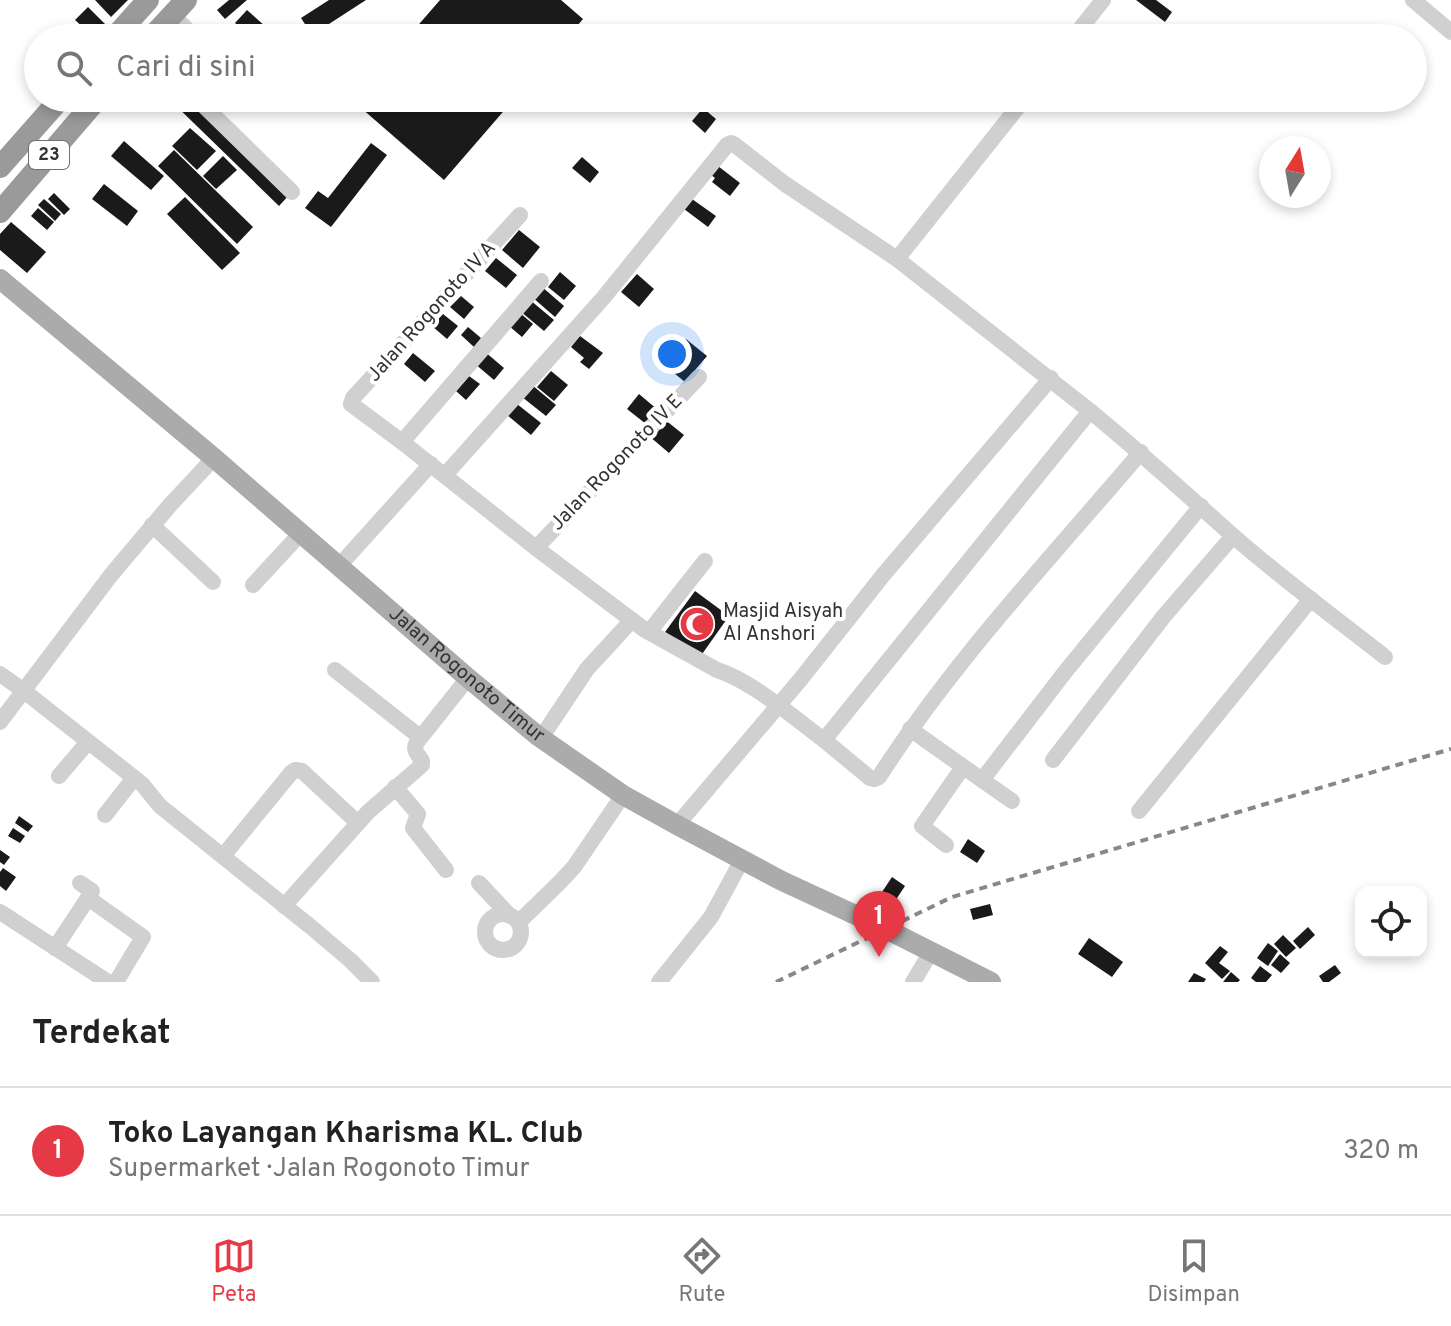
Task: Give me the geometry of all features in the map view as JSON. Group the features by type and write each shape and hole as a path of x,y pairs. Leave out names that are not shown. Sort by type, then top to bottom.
{"highway":[{"path":"127,24 148,0"},
{"path":"164,24 179,8"},
{"name":"23","path":"0,166 48,112"},
{"name":"23","path":"0,212 86,112"}],"main road":[{"name":"Jalan Rogonoto Timur","path":"0,279 541,738 623,795 677,825 782,881 991,982"}],"street":[{"path":"1084,24 1103,0"},
{"path":"1413,0 1451,32"},
{"path":"210,112 292,192"},
{"path":"897,259 1014,112"},
{"path":"445,475 604,297 723,147 731,143 785,184 897,259 1051,378 1141,452 1233,536 1385,657"},
{"name":"Jalan Rogonoto IV A","path":"402,442 351,404 353,398 520,215"},
{"path":"541,281 402,442 632,620 777,705 870,778 879,777 910,729 1001,616 1141,452"},
{"name":"Jalan Rogonoto IV E","path":"536,548 699,377"},
{"path":"677,825 1051,378"},
{"path":"824,740 1090,411"},
{"path":"0,722 111,575 214,458"},
{"path":"339,566 431,464"},
{"path":"982,780 1065,672 1201,506"},
{"path":"152,525 213,582"},
{"path":"253,585 301,533"},
{"path":"1053,760 1164,616 1233,536"},
{"path":"649,632 705,561"},
{"path":"1139,811 1311,599"},
{"path":"541,738 587,669 632,620"},
{"path":"335,670 420,737"},
{"path":"0,674 142,784 160,806 350,960 372,982"},
{"path":"284,906 358,823 422,765 414,747 468,678"},
{"path":"910,729 1012,801"},
{"path":"59,776 88,742"},
{"path":"946,845 922,826 963,767"},
{"path":"223,856 295,770 302,771 358,823"},
{"path":"105,815 134,778"},
{"path":"395,787 418,814 413,828 446,870"},
{"path":"479,883 514,919 574,867 623,795"},
{"path":"659,982 711,917 742,860"},
{"path":"55,948 92,891 80,883"},
{"path":"88,898 143,937 116,982"},
{"path":"0,912 108,982"},
{"path":"913,982 931,952"}],"building":[{"path":"95,0 128,0 111,17"},
{"path":"229,0 247,0 225,19 217,10"},
{"path":"329,0 366,0 329,24 305,24 301,18"},
{"path":"440,0 561,0 583,19 579,24 419,24"},
{"path":"1136,0 1156,0 1172,12 1165,22"},
{"path":"88,7 105,24 79,24 75,20"},
{"path":"247,10 263,24 236,24"},
{"path":"182,112 206,112 290,194 279,206"},
{"path":"366,112 503,112 444,180"},
{"path":"700,112 708,112 716,119 705,133 692,121"},
{"path":"190,128 216,151 197,170 172,146"},
{"path":"124,141 164,176 151,190 111,156"},
{"path":"371,143 387,155 331,227 305,208 318,191 328,198"},
{"path":"174,150 253,227 237,244 158,166"},
{"path":"223,156 237,170 216,189 203,176"},
{"path":"582,157 599,172 590,183 572,168"},
{"path":"718,166 740,183 730,196 712,182 715,178 711,175"},
{"path":"104,184 138,211 127,226 92,199"},
{"path":"54,193 70,209 64,215 48,199"},
{"path":"185,197 240,253 222,270 167,214"},
{"path":"44,199 61,214 55,221 38,205"},
{"path":"692,199 716,216 708,227 684,209"},
{"path":"38,208 54,222 47,230 31,216"},
{"path":"11,222 46,252 27,273 0,250 0,234"},
{"path":"519,230 540,247 523,268 502,250"},
{"path":"496,258 517,275 506,288 485,271"},
{"path":"560,272 576,286 564,300 548,287"},
{"path":"637,274 654,289 639,307 621,292"},
{"path":"541,286 564,306 555,317 532,297"},
{"path":"461,296 474,307 464,319 450,307"},
{"path":"530,300 554,320 544,331 520,311"},
{"path":"520,313 533,324 522,337 509,326"},
{"path":"443,314 458,326 447,339 432,326"},
{"path":"468,327 481,338 474,347 461,335"},
{"path":"580,336 603,353 589,369 580,362 584,358 571,347"},
{"path":"686,339 707,356 685,382 664,365"},
{"path":"484,351 504,368 494,380 474,363"},
{"path":"413,353 435,371 425,382 404,364"},
{"path":"551,371 568,385 554,401 537,387"},
{"path":"469,376 480,384 466,400 456,391"},
{"path":"532,385 556,405 546,416 522,397"},
{"path":"639,394 658,410 646,424 627,409"},
{"path":"517,404 541,423 531,435 507,415"},
{"path":"664,419 684,435 669,453 649,436"},
{"name":"Masjid Aisyah Al Anshori","path":"695,591 729,616 700,657 665,632"},
{"path":"19,816 33,826 28,832 15,823"},
{"path":"13,828 25,836 20,843 8,836"},
{"path":"968,839 985,851 977,863 960,852"},
{"path":"0,850 10,857 4,865 0,862"},
{"path":"3,868 16,877 6,891 0,886"},
{"path":"892,877 905,886 895,901 882,892"},
{"path":"990,904 993,915 973,920 970,909"},
{"path":"1308,927 1315,935 1300,949 1293,941"},
{"path":"1283,935 1296,948 1286,957 1274,944"},
{"path":"1089,938 1123,962 1112,977 1078,954"},
{"path":"1268,943 1278,951 1268,966 1257,958"},
{"path":"1220,946 1228,952 1219,963 1230,971 1222,979 1205,963"},
{"path":"1280,954 1290,963 1281,973 1271,965"},
{"path":"1335,965 1341,973 1329,982 1323,982 1319,976"},
{"path":"1260,966 1272,975 1266,982 1256,982 1251,978"},
{"path":"1231,972 1240,980 1223,982"},
{"path":"1194,973 1206,979 1204,982 1188,982"}],"railway":[{"path":"776,982 952,897 1451,749"}],"place":[{"name":"Masjid Aisyah Al Anshori","path":"697,624"},
{"name":"Toko Layangan Kharisma KL. Club","path":"879,957"}]}
